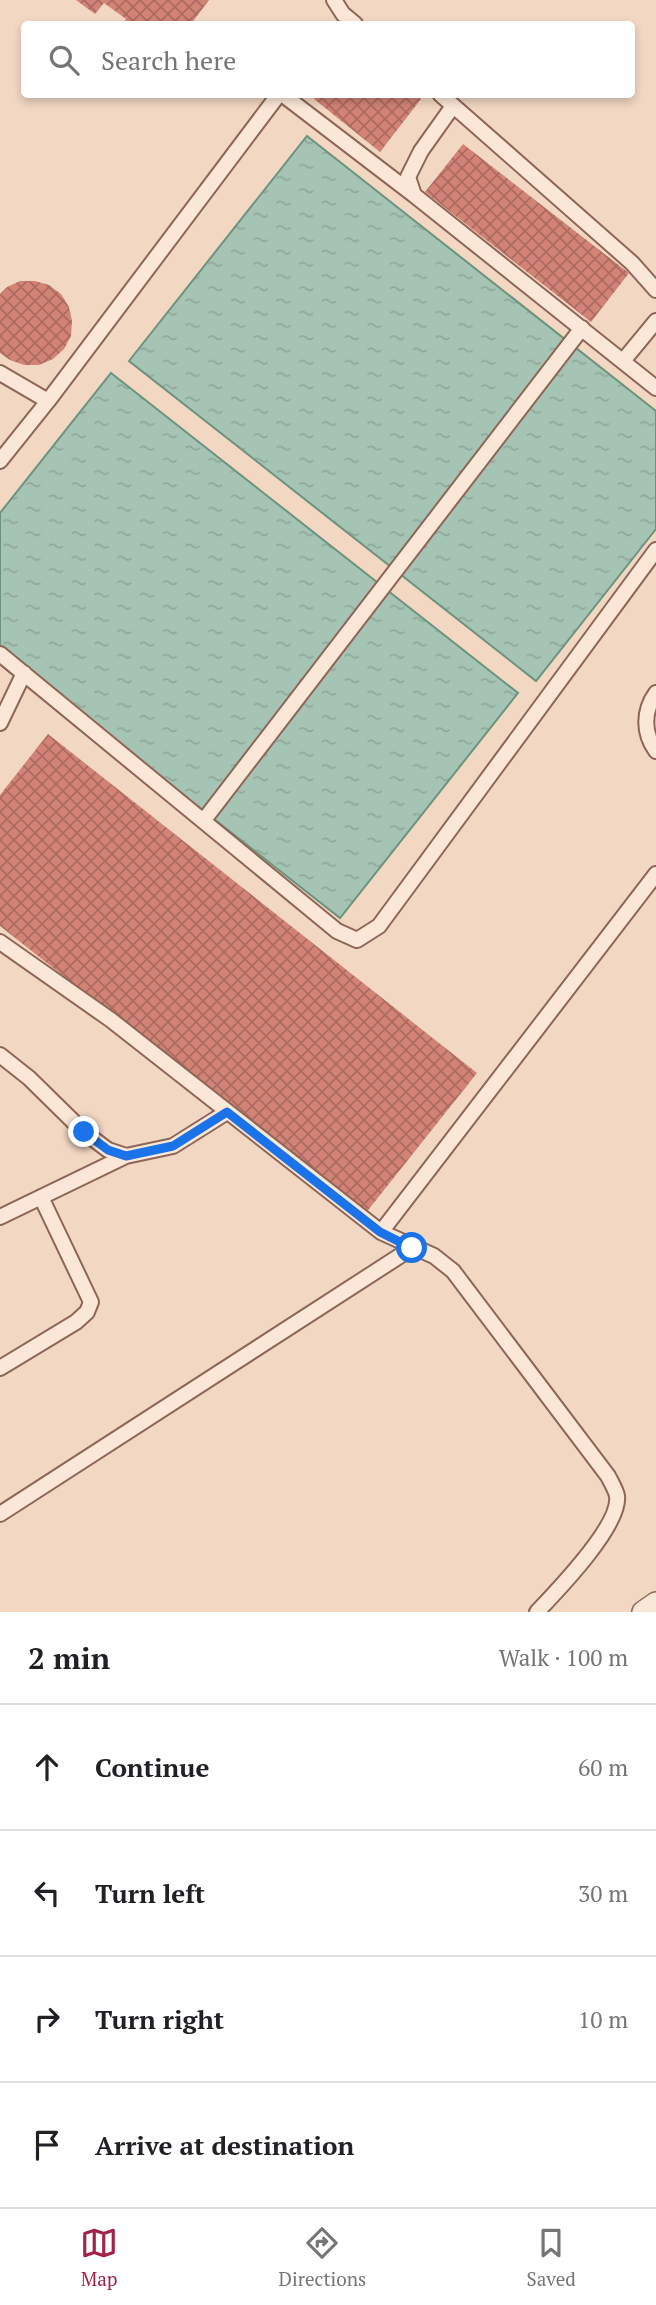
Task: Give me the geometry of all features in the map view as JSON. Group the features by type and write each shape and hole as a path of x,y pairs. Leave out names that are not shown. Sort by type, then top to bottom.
{"street":[{"path":"643,1612 656,1603"}],"lane":[{"path":"334,0 339,19"},
{"path":"0,461 278,98"},
{"path":"286,98 414,195 656,388"},
{"path":"444,98 632,263 656,290"},
{"path":"414,195 408,177 421,151 453,106"},
{"path":"623,361 656,320"},
{"path":"204,820 582,328"},
{"path":"0,373 48,401"},
{"path":"0,654 337,931 357,940 379,926 656,550"},
{"path":"0,723 24,673"},
{"path":"656,693 645,723 648,740 656,751"},
{"path":"380,1232 656,874"},
{"path":"0,942 111,1020 380,1232 434,1256 453,1271 608,1476 617,1497 613,1517 576,1572 537,1612"},
{"path":"0,1055 29,1078 84,1132 108,1150 126,1156"},
{"path":"0,1217 126,1156 173,1146 227,1112"},
{"path":"0,1368 76,1322 87,1312 91,1302 41,1197"},
{"path":"0,1514 412,1248"}],"water":[{"path":"307,136 656,411 656,529 536,681 129,361"},
{"path":"111,373 518,693 340,918 0,651 0,513"}],"building":[{"path":"76,0 209,0 193,21 124,21 126,19 104,3 95,14"},
{"path":"420,98 421,99 380,152 314,99"},
{"path":"463,144 629,273 591,322 425,192"},
{"path":"20,281 49,285 61,294 69,307 71,336 64,349 53,359 39,365 24,365 0,353 0,294"},
{"path":"48,734 477,1073 365,1214 0,926 0,795"}],"route":[{"path":"84,1132 108,1150 126,1156 173,1146 227,1112 380,1232 412,1248"}]}
